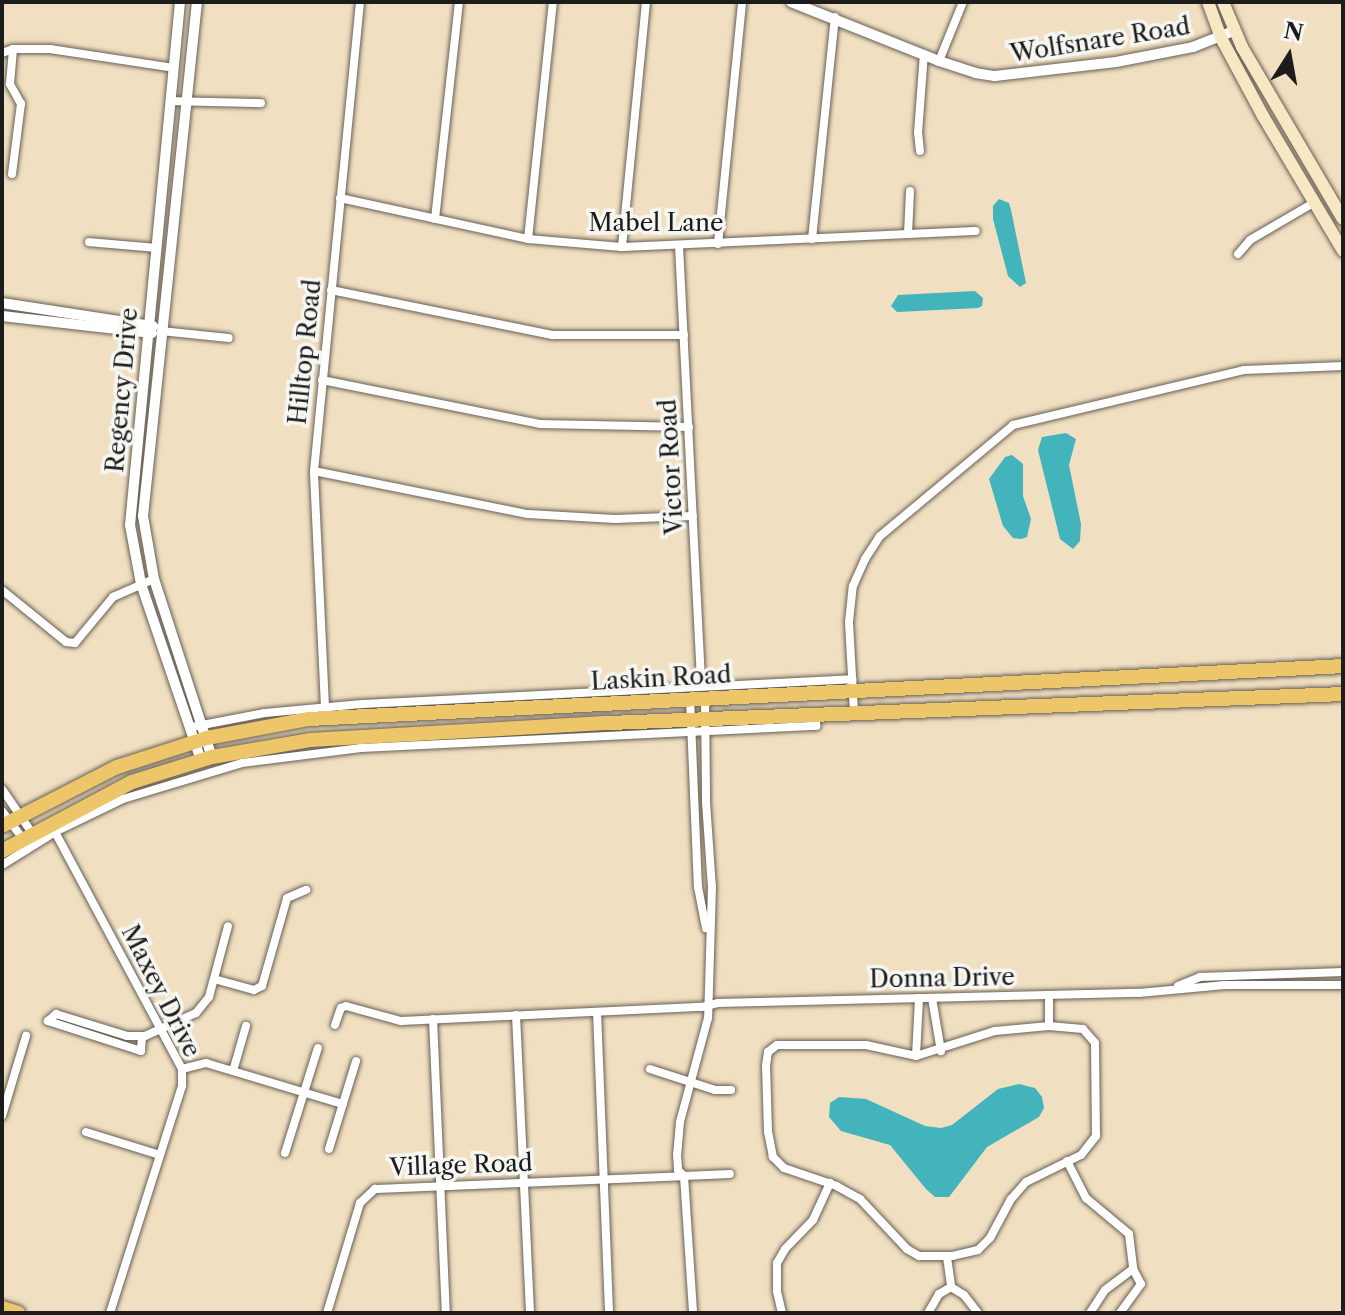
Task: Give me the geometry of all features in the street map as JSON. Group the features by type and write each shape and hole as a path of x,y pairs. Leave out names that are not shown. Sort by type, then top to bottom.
{"main road":[{"path":"1208,2 1221,38 1343,251"},
{"path":"1223,2 1233,31 1343,219"},
{"name":"Laskin Road","path":"7,815 200,732 309,719 572,699 1343,666"},
{"name":"Laskin Road","path":"2,851 132,782 310,740 698,726 854,712 923,713 1343,694"},
{"path":"2,1308 18,1313"}],"street":[{"name":"Regency Drive","path":"180,2 130,525 141,584 200,732"},
{"name":"Regency Drive","path":"197,2 143,516 154,579 208,765"},
{"name":"Hilltop Road","path":"325,707 314,471 360,2"},
{"path":"435,219 459,2"},
{"path":"528,239 553,2"},
{"path":"622,247 646,2"},
{"path":"718,244 742,2"},
{"name":"Wolfsnare Road","path":"791,2 975,73 1014,75 1116,62 1221,38 1233,31"},
{"path":"939,61 963,2"},
{"path":"812,239 835,17"},
{"path":"12,174 21,104 10,84 13,49"},
{"path":"2,53 13,49 50,49 175,63 190,60"},
{"path":"920,151 918,133 924,54"},
{"path":"171,101 261,103"},
{"path":"908,234 910,191"},
{"name":"Mabel Lane","path":"340,198 528,239 622,247 976,231"},
{"path":"1238,254 1250,240 1315,202"},
{"path":"161,203 174,204"},
{"path":"89,242 156,248"},
{"name":"Victor Road","path":"679,246 699,694"},
{"path":"331,290 553,335 684,335"},
{"path":"2,303 148,329 229,338"},
{"path":"2,316 148,329"},
{"path":"854,712 849,622 853,586 880,536 1013,425 1219,374 1276,367 1343,366"},
{"path":"322,380 540,424 689,427"},
{"path":"314,471 528,514 615,519 693,516"},
{"path":"2,590 66,642 75,643 113,597 154,579"},
{"path":"699,694 698,887 708,940"},
{"path":"693,1313 684,1176 678,1170 678,1138 705,1040 708,1006 712,887 698,726 699,694"},
{"name":"Laskin Road","path":"200,732 325,707 572,699"},
{"name":"Laskin Road","path":"2,865 55,832 123,799 208,765"},
{"path":"2,789 7,815 27,836"},
{"name":"Maxey Drive","path":"55,832 182,1069 182,1086 110,1313"},
{"path":"214,979 254,990 262,986 287,898 306,890"},
{"path":"142,1036 141,1051 48,1021 56,1014 127,1036 142,1036 202,1009 214,979 228,926"},
{"name":"Donna Drive","path":"1177,987 1200,977 1343,972"},
{"name":"Donna Drive","path":"335,1025 341,1008 346,1006 393,1021 919,998 1139,993 1177,987 1343,985"},
{"path":"1049,995 1049,1026"},
{"path":"916,1056 919,998"},
{"path":"932,998 941,1051"},
{"path":"597,1012 609,1313"},
{"path":"516,1015 530,1313"},
{"path":"433,1019 446,1313"},
{"path":"233,1071 246,1026"},
{"path":"1049,1026 1083,1029 1095,1043 1096,1136 1081,1155 1034,1176 1016,1192 985,1245 971,1253 927,1258 912,1253 860,1199 830,1183 784,1168 773,1157 766,1096 768,1052 781,1044 838,1043 916,1056 941,1051 995,1031 1049,1026"},
{"path":"2,1116 26,1036"},
{"path":"285,1153 318,1048"},
{"path":"329,1149 356,1061"},
{"path":"182,1069 206,1063 343,1104"},
{"path":"650,1069 715,1090 731,1090"},
{"path":"86,1132 160,1155"},
{"path":"1067,1161 1086,1198 1129,1234 1133,1269 1141,1284 1120,1313"},
{"name":"Village Road","path":"327,1313 364,1197 382,1188 730,1174"},
{"path":"782,1313 777,1291 777,1263 785,1249 813,1220 830,1183"},
{"path":"947,1257 951,1287"},
{"path":"1090,1313 1105,1290 1133,1269"},
{"path":"928,1313 939,1294 951,1287"},
{"path":"951,1287 964,1295 978,1313"}],"water":[{"path":"999,199 1009,203 1011,210 1026,283 1020,287 1008,276 993,219 993,206"},
{"path":"975,291 983,298 982,306 978,308 897,312 891,306 898,295"},
{"path":"1066,433 1076,439 1069,465 1081,524 1080,541 1073,549 1060,539 1038,450 1042,437"},
{"path":"1012,455 1023,464 1023,496 1031,519 1027,537 1021,539 1013,538 1003,526 989,479 1005,457"},
{"path":"1019,1084 1035,1088 1042,1097 1044,1108 1039,1117 987,1147 949,1197 935,1197 890,1145 841,1131 829,1117 830,1103 839,1097 866,1099 925,1126 941,1128 952,1125 998,1089"}]}
